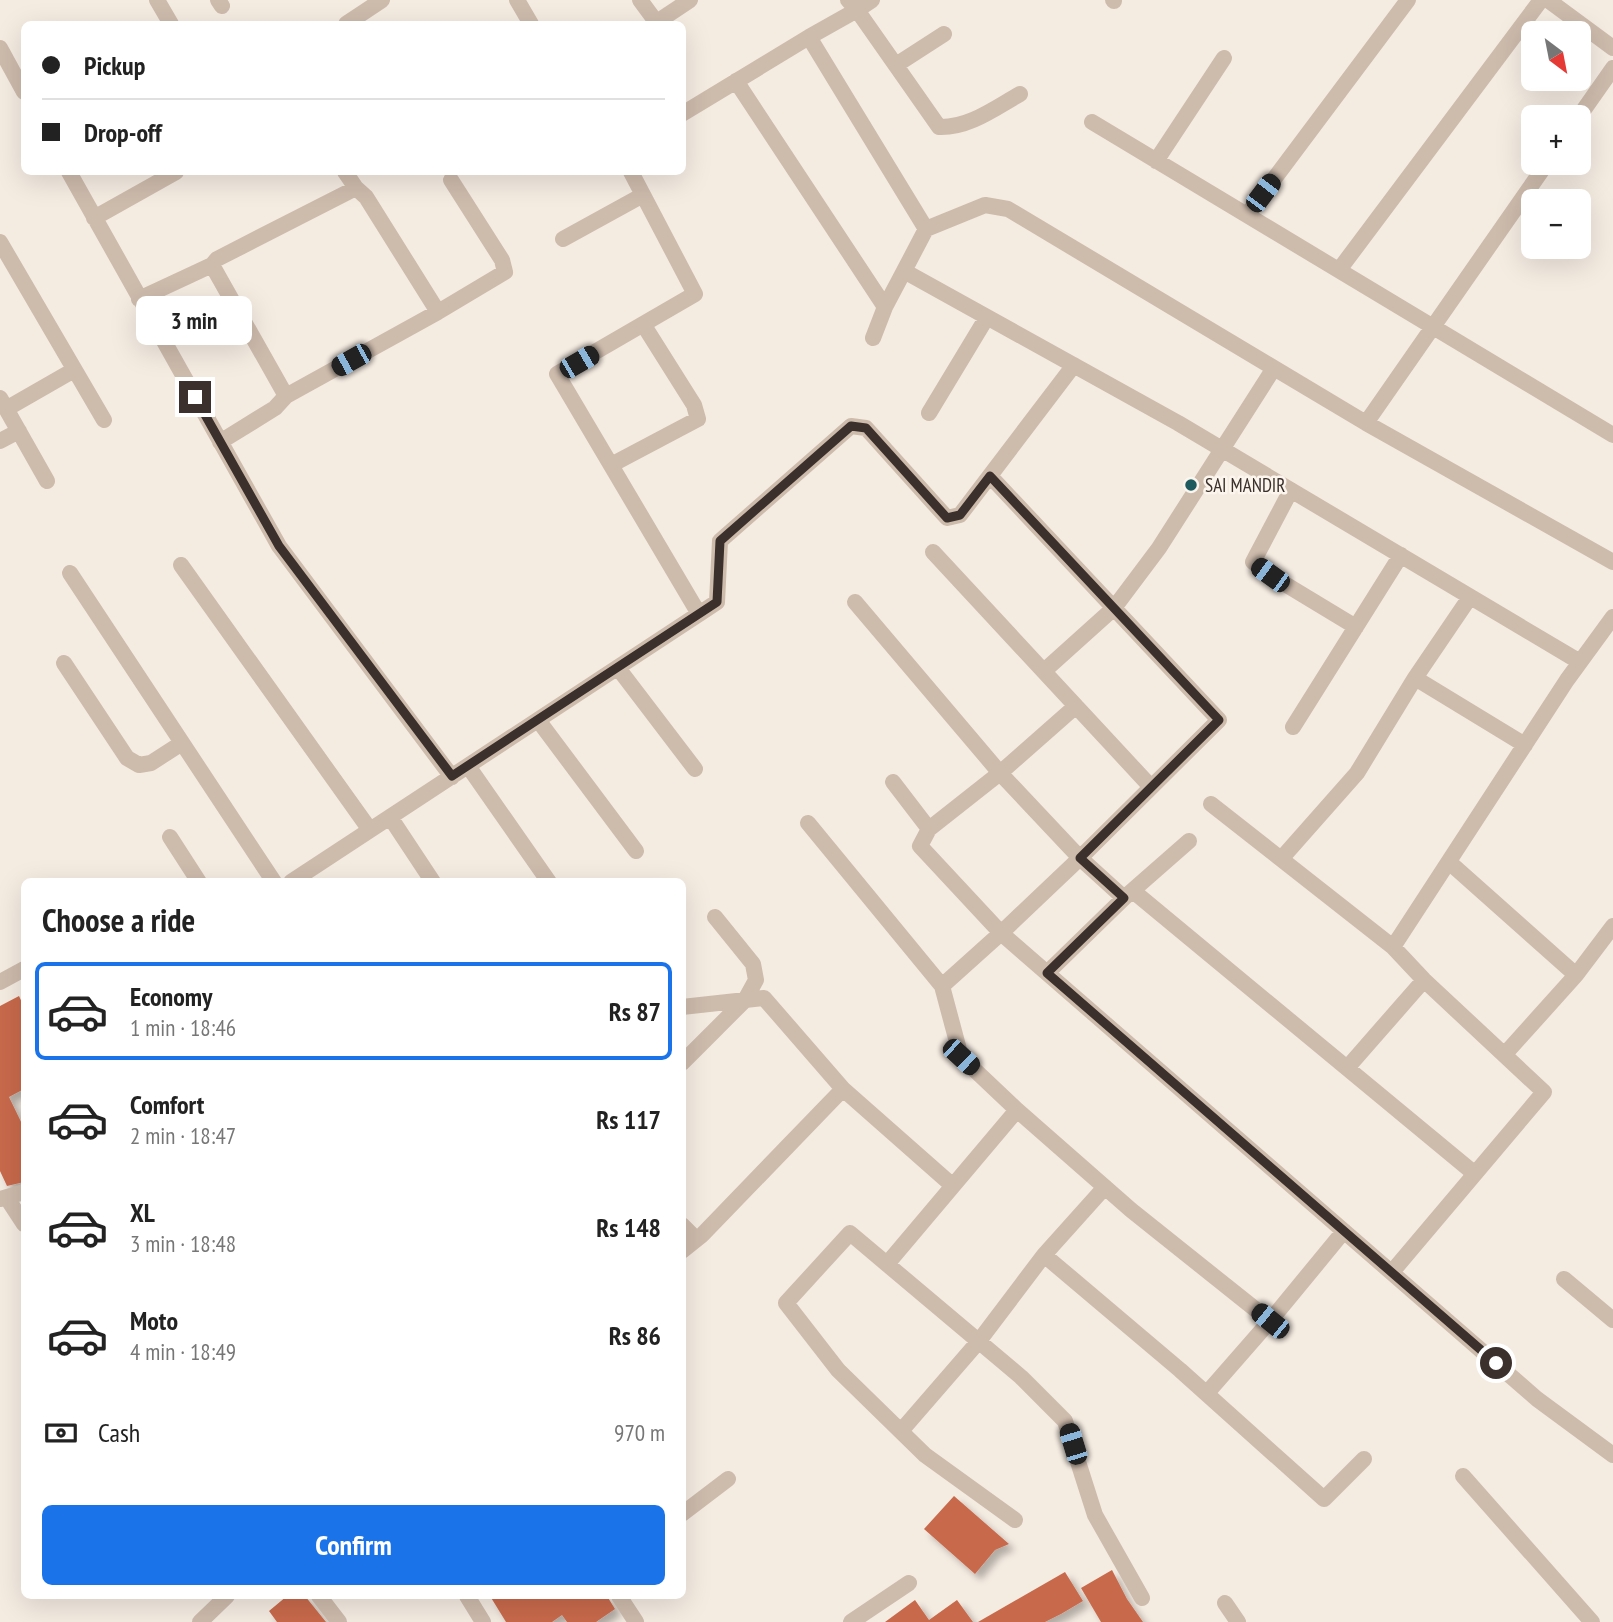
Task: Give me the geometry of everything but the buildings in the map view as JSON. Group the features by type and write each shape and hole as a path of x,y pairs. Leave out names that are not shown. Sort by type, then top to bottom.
{"street":[{"path":"157,0 169,21"},
{"path":"350,21 381,0"},
{"path":"517,0 529,21"},
{"path":"640,0 654,19 660,20 690,0"},
{"path":"686,112 809,37 853,5 872,0"},
{"path":"1247,215 1408,0"},
{"path":"1339,270 1541,0"},
{"path":"1548,0 1613,48"},
{"path":"853,5 939,127 954,127 983,116 1020,94"},
{"path":"896,65 944,34"},
{"path":"809,37 926,229"},
{"path":"0,48 21,86"},
{"path":"1156,161 1224,58"},
{"path":"1587,105 1613,68"},
{"path":"736,81 885,307"},
{"path":"1092,122 1612,431"},
{"path":"71,175 279,546 452,776"},
{"path":"94,218 171,175"},
{"path":"347,175 366,197 438,312"},
{"path":"633,175 695,294 557,374 699,614"},
{"path":"1366,423 1539,175"},
{"path":"220,442 275,408 286,396 505,272 502,260 451,180"},
{"path":"139,299 212,265 217,258 356,188"},
{"path":"564,239 643,195"},
{"path":"873,338 885,307 926,229 985,205 1008,209 1366,423 1613,562"},
{"path":"0,242 104,420"},
{"path":"212,265 286,396"},
{"path":"904,271 1178,423 1580,662"},
{"path":"929,413 987,317"},
{"path":"611,466 698,419 694,405 643,324"},
{"path":"312,877 370,830 717,602 720,541 851,426 866,428 947,518 960,515 1074,365"},
{"path":"1044,671 1114,608 1159,548 1274,368"},
{"path":"47,481 3,403 74,370"},
{"path":"0,441 19,431"},
{"path":"942,986 1080,858 1219,720 990,476"},
{"path":"1291,491 1253,562 1356,627"},
{"path":"933,552 1151,787"},
{"path":"1293,727 1401,555"},
{"path":"181,565 370,830"},
{"path":"69,573 271,878"},
{"path":"1281,859 1357,773 1415,678 1470,597"},
{"path":"855,602 1000,773 1080,858 1347,1068 1475,1174"},
{"path":"1393,947 1580,662 1613,617"},
{"path":"64,663 127,758 139,765 151,763 182,743"},
{"path":"618,668 695,769"},
{"path":"1415,678 1525,745"},
{"path":"1076,706 1000,773 929,828 919,846 1001,933 1538,1399 1613,1455"},
{"path":"538,720 636,852"},
{"path":"468,766 546,878"},
{"path":"893,782 929,828"},
{"path":"1211,804 1393,947 1424,980 1544,1092 1392,1272"},
{"path":"390,817 430,878"},
{"path":"808,823 942,986 961,1057 1105,1187 1270,1321"},
{"path":"170,837 196,878"},
{"path":"1047,973 1128,894 1189,841"},
{"path":"1449,862 1576,975"},
{"path":"686,1059 745,1000 756,980 753,964 715,917"},
{"path":"1505,1054 1576,975 1613,926"},
{"path":"0,982 21,970"},
{"path":"1347,1068 1424,980"},
{"path":"686,1007 764,998 843,1090 953,1186"},
{"path":"686,1248 843,1090"},
{"path":"887,1264 1017,1110"},
{"path":"901,1431 979,1341 1044,1255 1105,1187"},
{"path":"21,1193 4,1198 21,1220"},
{"path":"686,1229 696,1240"},
{"path":"1207,1394 1344,1231"},
{"path":"1015,1520 925,1455 838,1370 786,1303 850,1233 1021,1377 1065,1421 1095,1515 1142,1598"},
{"path":"1044,1255 1207,1394 1324,1499 1364,1460"},
{"path":"1564,1279 1613,1320"},
{"path":"1464,1476 1592,1622"},
{"path":"686,1511 728,1479"},
{"path":"851,1622 909,1583"},
{"path":"208,1619 225,1599"},
{"path":"322,1599 339,1622"},
{"path":"469,1599 483,1622"},
{"path":"621,1599 636,1622"},
{"path":"1225,1603 1238,1622"}],"place":[{"name":"SAI MANDIR","path":"1191,485"}],"route":[{"path":"195,397 279,546 452,776 717,602 720,541 851,426 866,428 947,518 960,515 990,476 1219,720 1080,858 1124,898 1047,973 1496,1363"}]}
